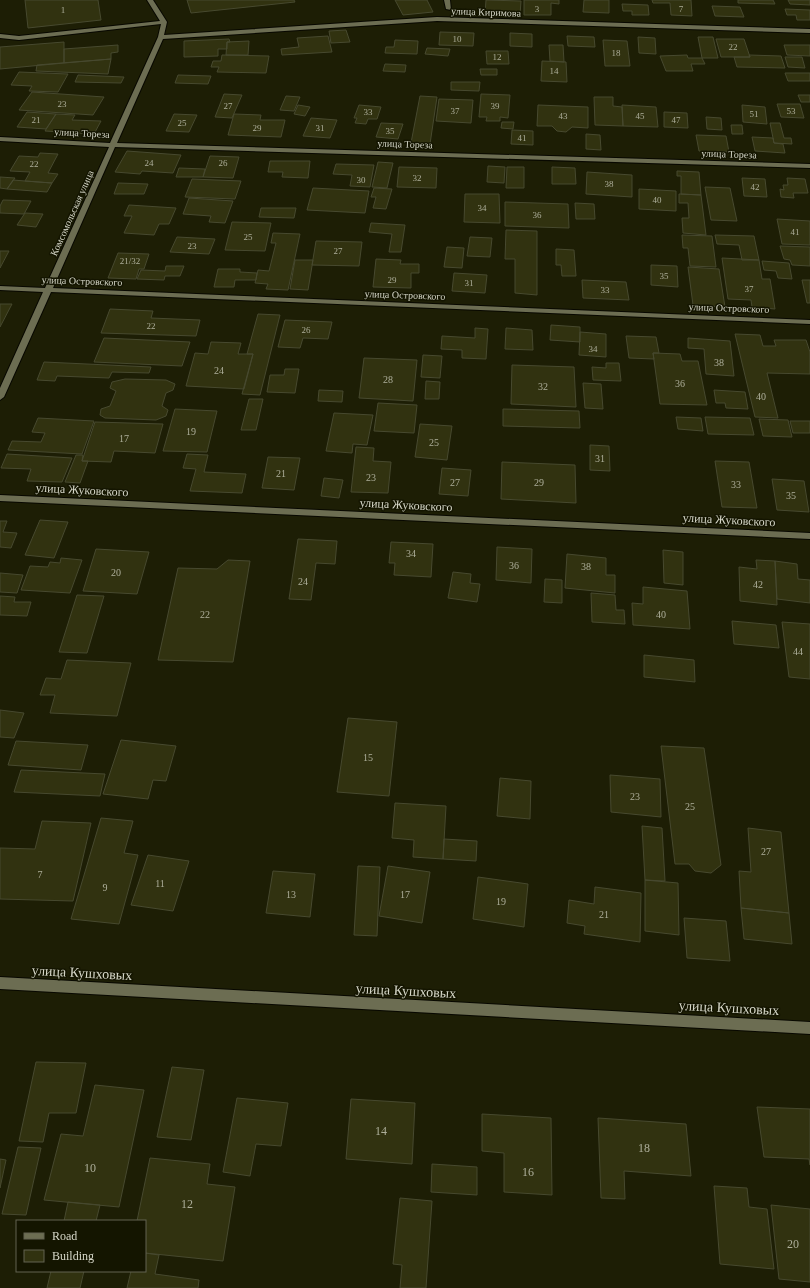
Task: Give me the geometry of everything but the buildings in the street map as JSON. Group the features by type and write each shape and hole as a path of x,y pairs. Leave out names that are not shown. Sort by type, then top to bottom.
{"street":[{"path":"0,36 19,38 164,22 150,0"},
{"path":"447,0 449,9"},
{"name":"улица Киримова","path":"161,37 392,21 451,19 810,31"},
{"name":"Комсомольская улица","path":"0,396 161,37 164,22"},
{"name":"улица Тореза","path":"0,139 113,145 810,166"},
{"name":"улица Островского","path":"0,288 810,322"},
{"name":"улица Жуковского","path":"0,498 810,536"},
{"name":"улица Кушховых","path":"0,983 810,1028"}]}
